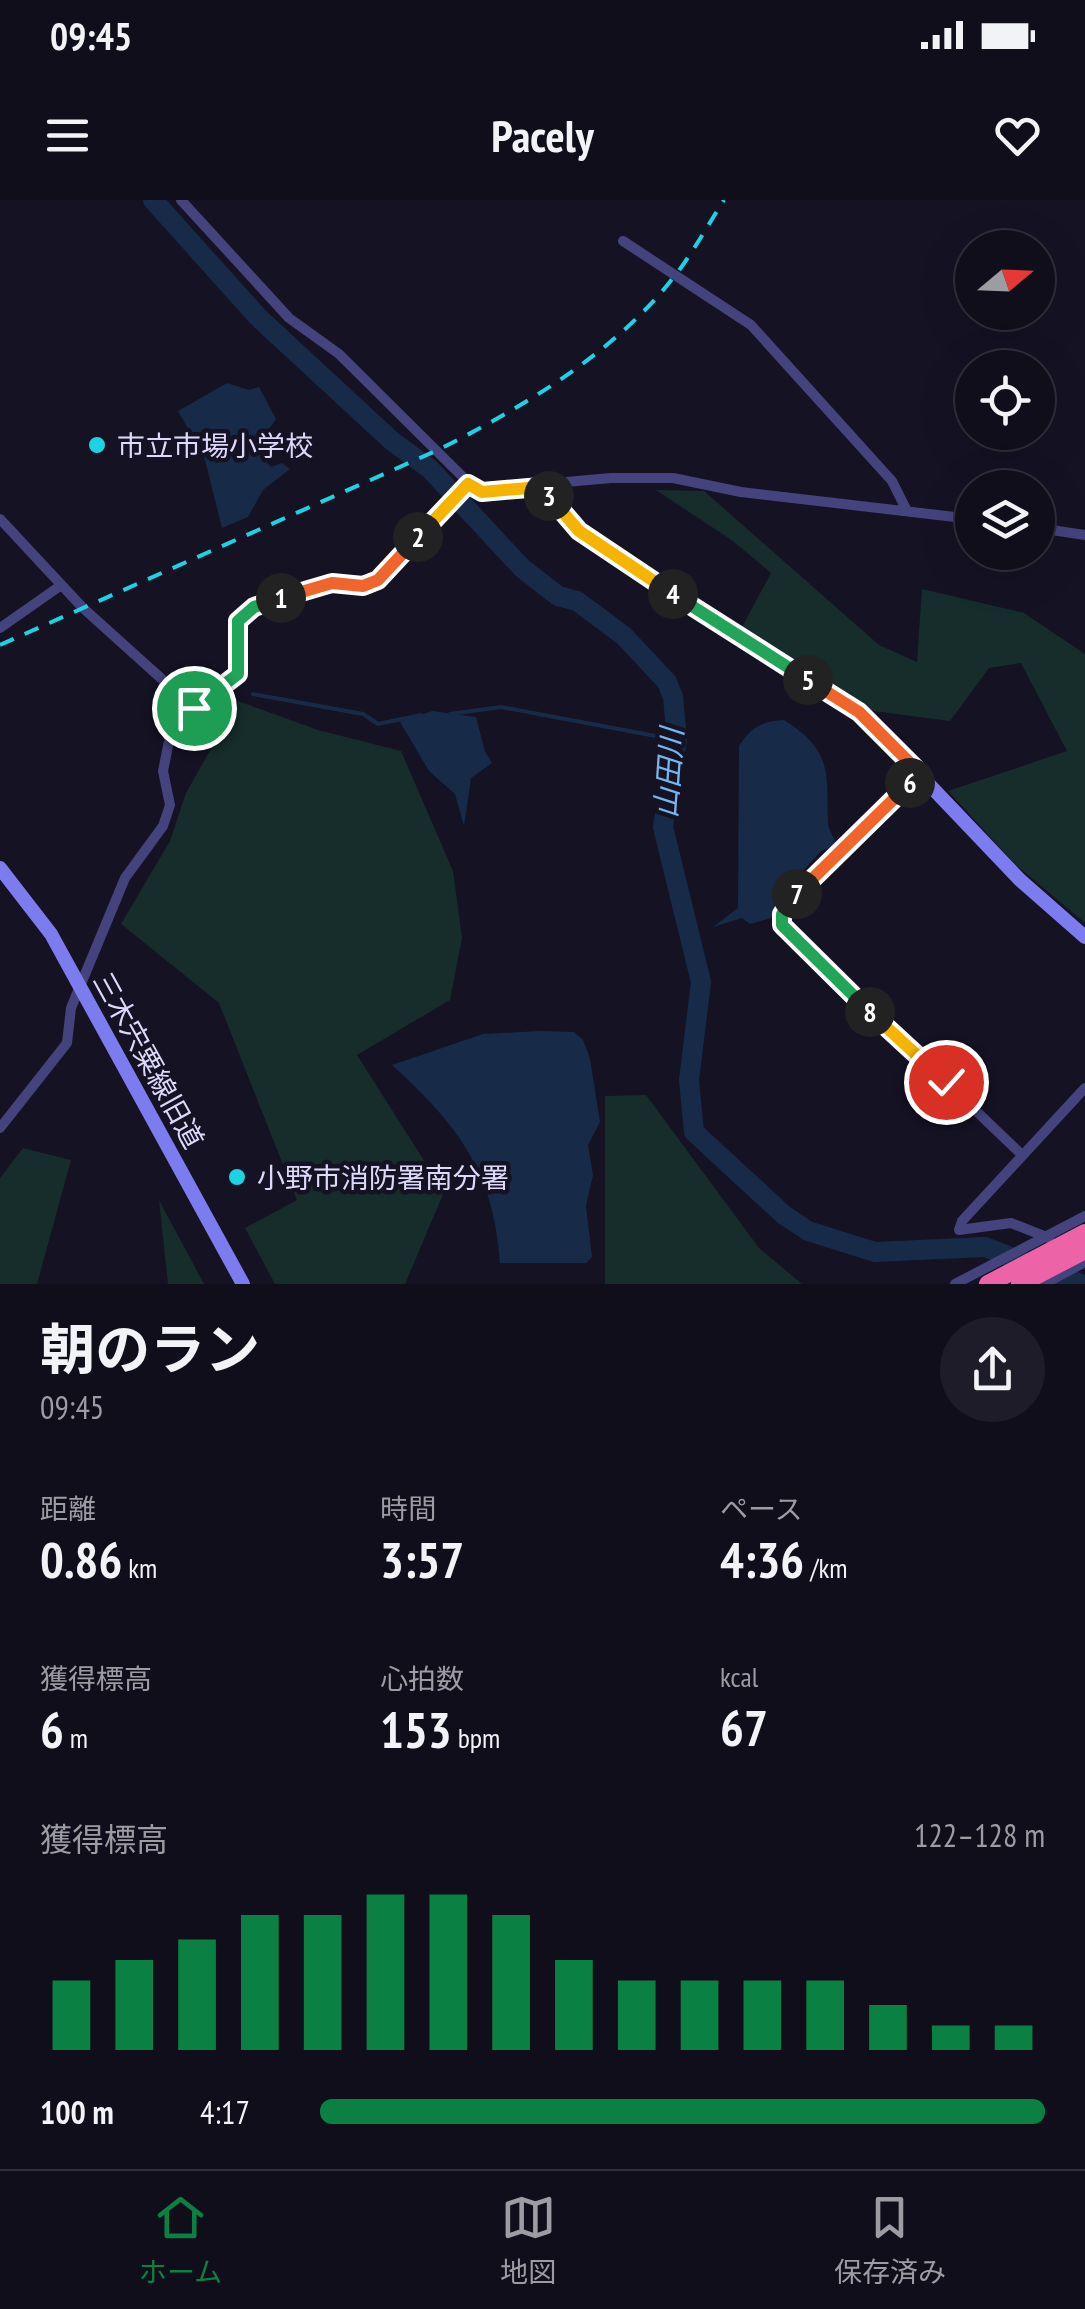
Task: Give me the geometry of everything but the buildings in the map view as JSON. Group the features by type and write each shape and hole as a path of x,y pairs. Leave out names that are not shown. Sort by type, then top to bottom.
{"highway":[{"path":"988,1284 1085,1233"},
{"path":"1020,1284 1085,1250"}],"street":[{"path":"181,200 289,318 338,354 468,484 482,492 611,478 673,478 741,492 955,516"},
{"path":"622,241 751,325 892,481 906,509"},
{"path":"2,1121 67,1043 71,1008 126,878 162,826 170,805 164,771 168,741 194,708 238,674 238,621 254,607 332,583 363,586 378,580 468,484"},
{"path":"540,487 579,531 859,712 1020,880 1085,937"},
{"path":"0,518 60,586 194,708"},
{"path":"1055,531 1085,536"},
{"path":"0,628 60,586"},
{"path":"920,773 848,847 808,879 782,914 782,925 1022,1155"},
{"name":"三木宍粟線旧道","path":"0,868 51,934 243,1284"},
{"path":"1085,1088 962,1221 959,1230 1010,1223 1085,1260"},
{"path":"955,1284 1085,1216"},
{"path":"1044,1284 1085,1260"}],"green space":[{"path":"656,490 704,491 879,645 917,662 922,589 1024,613 1085,654 1085,923 1016,865 948,791 1067,751 1021,663 989,668 950,721 873,711 742,627 771,573 733,541"},
{"path":"238,701 318,730 401,751 453,871 462,938 450,1000 357,1055 444,1192 405,1284 275,1284 245,1228 297,1200 219,1003 121,924 170,841 186,793"},
{"path":"646,1095 759,1248 802,1284 605,1284 605,1096"},
{"path":"23,1148 71,1160 37,1284 0,1284 0,1178"},
{"path":"159,1200 204,1284 168,1284"}],"water":[{"path":"227,383 249,390 259,387 276,419 263,438 269,448 262,458 271,467 282,463 290,469 263,490 248,517 222,528 204,456 178,411"},
{"path":"432,711 476,717 492,763 471,778 464,826 455,794 429,771 400,722"},
{"path":"784,720 819,753 826,777 829,826 837,845 821,851 793,882 771,918 750,924 742,918 713,927 738,908 739,746 758,726"},
{"path":"574,1032 583,1040 590,1059 600,1122 588,1145 593,1175 586,1206 592,1257 586,1263 500,1263 490,1202 468,1152 436,1108 392,1065 483,1034"}],"waterway":[{"name":"山田川","path":"153,200 258,317 392,441 430,469 522,568 558,596 577,601 624,636 667,682 673,697 677,740 663,827 701,982 689,1080 694,1132 784,1215 808,1231 875,1252 985,1247 1081,1284"},
{"path":"253,694 363,714 378,724 421,715"},
{"path":"450,714 501,707 677,740"}],"railway":[{"path":"0,645 440,449 533,397 592,356 646,309 684,263 724,200"}],"place":[{"name":"市立市場小学校","path":"97,445"},
{"name":"小野市消防署南分署","path":"237,1177"}],"route":[{"path":"194,708 238,674 238,621 254,607 332,583 363,586 378,580 468,484 482,492 540,487 579,531 859,712 920,773 848,847 808,879 782,914 782,925 946,1082"}]}
